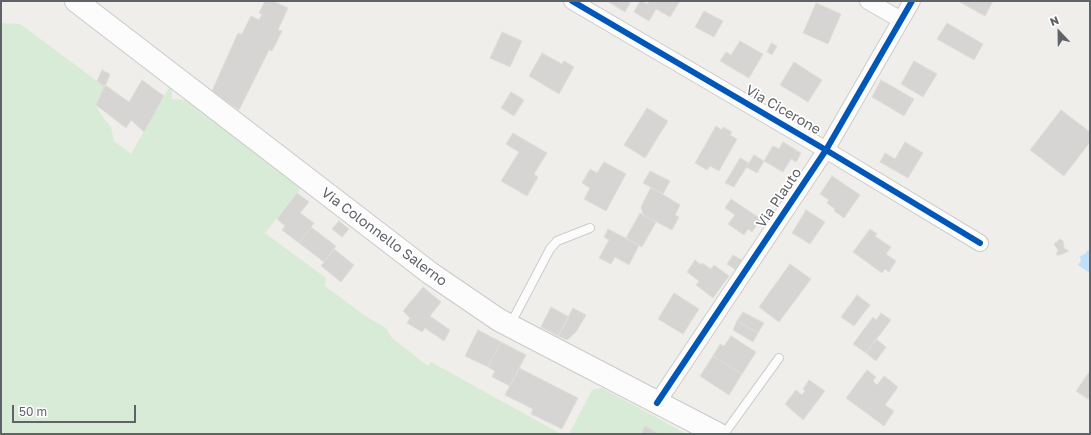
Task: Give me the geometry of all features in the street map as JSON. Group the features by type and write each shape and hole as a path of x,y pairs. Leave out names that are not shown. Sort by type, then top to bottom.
{"main road":[{"name":"Via Colonnello Salerno","path":"76,1 430,273 510,326 718,434"}],"street":[{"name":"Via Cicerone","path":"572,1 826,150 980,243"},
{"path":"868,1 901,20"},
{"name":"Via Plauto","path":"657,403 826,150 912,1"}],"lane":[{"path":"510,326 550,249 557,241 590,228"},
{"path":"724,434 779,358"}],"green space":[{"path":"1,23 19,24 23,26 105,87 96,105 102,116 111,127 114,141 131,154 170,86 172,88 172,99 185,100 199,108 301,188 265,233 326,278 325,286 364,315 386,328 392,338 428,366 431,362 561,434 1,434"},
{"path":"602,388 686,434 569,434 592,390"}],"water":[{"path":"1088,250 1090,251 1090,273 1078,265 1081,261 1080,256 1085,254"}],"building":[{"path":"265,1 273,1 288,8 278,30 282,31 272,51 269,50 239,110 212,91 238,33 242,34 251,16 259,20 262,14 259,13"},
{"path":"607,1 631,1 625,12"},
{"path":"640,1 648,4 649,1 680,1 670,17 656,9 649,21 634,12"},
{"path":"958,1 993,1 985,16"},
{"path":"816,3 841,14 828,44 803,33"},
{"path":"704,11 723,21 714,37 695,27"},
{"path":"947,23 983,44 974,60 937,39"},
{"path":"502,32 522,41 510,67 490,58"},
{"path":"740,41 763,54 749,78 720,61 726,52 731,55"},
{"path":"771,43 777,46 772,55 767,52"},
{"path":"542,53 562,64 564,61 574,67 559,94 529,76"},
{"path":"914,61 937,74 923,97 901,84"},
{"path":"794,62 822,80 808,102 780,85"},
{"path":"102,70 110,74 105,87 97,81"},
{"path":"142,80 164,96 144,132 131,120 126,128 96,105 105,85 129,102"},
{"path":"881,80 914,99 904,116 872,97"},
{"path":"511,92 524,100 514,116 501,108"},
{"path":"647,108 668,121 645,158 624,145"},
{"path":"1061,110 1090,132 1090,142 1064,176 1030,150"},
{"path":"716,126 722,130 723,127 732,132 730,135 737,139 719,171 710,166 707,170 695,163"},
{"path":"513,133 547,153 534,174 538,177 527,196 501,181 519,152 506,144"},
{"path":"783,142 801,153 796,162 791,159 783,172 764,161 773,146 779,149"},
{"path":"905,142 923,153 908,178 880,162 885,153 895,159"},
{"path":"754,155 764,161 757,173 746,167"},
{"path":"740,158 749,163 734,187 725,183"},
{"path":"604,162 626,174 606,211 584,199 590,188 582,183 590,169 597,173"},
{"path":"650,171 670,181 663,194 643,183"},
{"path":"832,176 860,195 844,218 834,211 835,209 827,203 829,200 820,194"},
{"path":"651,187 680,205 675,215 679,217 672,230 643,215 641,207"},
{"path":"297,193 309,202 300,213 314,223 299,243 282,230 285,226 277,219"},
{"path":"731,199 761,219 752,232 748,229 744,235 728,224 735,215 725,208"},
{"path":"806,210 825,222 810,244 792,233"},
{"path":"640,213 656,222 642,247 626,238"},
{"path":"339,221 349,229 342,237 332,229"},
{"path":"311,227 336,246 324,262 299,243"},
{"path":"608,229 639,245 629,265 615,257 611,264 599,258 609,240 604,237"},
{"path":"870,229 877,234 875,236 891,247 886,254 896,261 889,272 885,269 882,273 853,252"},
{"path":"1060,239 1063,241 1064,248 1069,251 1056,255 1058,250 1054,244"},
{"path":"334,249 354,265 341,282 321,266"},
{"path":"733,255 742,260 736,270 727,264"},
{"path":"695,260 701,265 702,263 711,269 714,265 729,276 713,298 696,285 699,281 687,272"},
{"path":"790,264 811,279 779,322 759,307"},
{"path":"423,287 441,302 430,316 450,330 444,341 425,328 422,332 407,323 410,318 403,311"},
{"path":"674,293 699,309 683,334 658,319"},
{"path":"857,295 870,305 854,326 841,317"},
{"path":"551,307 569,317 558,336 541,327"},
{"path":"573,308 586,315 576,332 567,340 558,336"},
{"path":"743,312 764,323 758,333 737,321"},
{"path":"881,313 891,320 866,353 853,344 873,317 876,320"},
{"path":"737,321 758,333 753,342 733,330"},
{"path":"478,330 501,342 488,367 465,356"},
{"path":"731,336 756,352 742,374 713,356 720,344 724,346"},
{"path":"876,339 886,347 876,361 866,353"},
{"path":"501,342 526,355 510,386 492,377 495,371 488,367"},
{"path":"713,356 742,374 729,395 700,376"},
{"path":"519,368 578,398 562,429 531,414 533,409 505,395"},
{"path":"867,370 876,377 873,381 877,385 884,376 898,387 885,405 894,411 884,426 846,398"},
{"path":"1090,371 1090,396 1088,399 1076,391"},
{"path":"809,380 825,391 803,420 785,404 796,390 802,395 805,391 803,389"},
{"path":"645,426 659,434 641,434"}],"cycle path":[{"path":"572,1 826,150 980,243"},
{"path":"657,403 826,150 912,1"}]}
